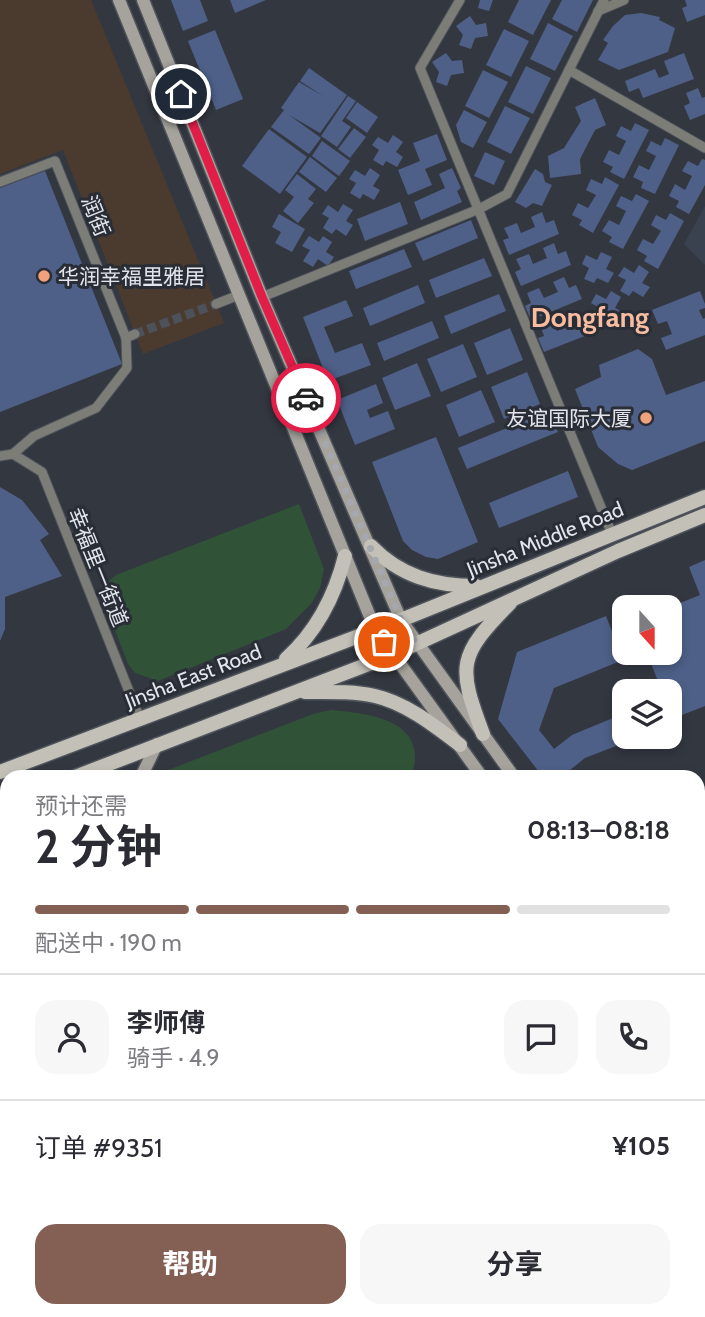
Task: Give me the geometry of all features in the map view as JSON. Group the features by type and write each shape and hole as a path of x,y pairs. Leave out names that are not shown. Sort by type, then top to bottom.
{"main road":[{"path":"119,0 375,629 460,744 475,770"},
{"path":"143,0 262,297 401,620 509,770"},
{"name":"Jinsha Middle Road","path":"401,620 705,497"},
{"name":"Jinsha Middle Road","path":"417,644 618,551 705,515"},
{"path":"371,546 384,559 413,576 454,586 485,586"},
{"path":"278,667 299,648 326,609 338,584 345,556"},
{"path":"482,734 464,676 467,661 481,632 516,597"},
{"name":"Jinsha East Road","path":"5,770 401,620"},
{"path":"96,770 417,644"},
{"path":"296,692 375,696 392,702 432,724 460,744"},
{"path":"144,770 157,744"}],"street":[{"path":"460,0 420,68 612,534"},
{"path":"262,297 479,209 506,194 604,0"},
{"path":"598,10 624,0"},
{"path":"569,70 705,148"},
{"name":"润街","path":"0,182 55,161 131,336 127,368 96,408 33,436 13,454"},
{"path":"216,304 239,295"},
{"path":"0,456 13,454"},
{"name":"幸福里一街道","path":"13,454 42,472 140,719"}],"shaded area":[{"path":"0,0 91,0 224,323 143,354 63,150 0,174"},
{"path":"705,206 705,265 684,244"}],"green space":[{"path":"299,504 324,569 320,588 311,604 286,629 158,681 135,673 128,664 104,602 109,581 116,575"},
{"path":"331,710 357,713 396,725 406,733 412,743 415,756 413,770 168,770 313,714"}],"building":[{"path":"171,0 200,0 208,21 183,31"},
{"path":"230,0 266,0 235,13"},
{"path":"480,0 493,0 489,11 478,8"},
{"path":"519,0 551,0 533,35 508,22"},
{"path":"562,0 593,0 577,32 552,19"},
{"path":"685,0 705,0 705,15 687,22 682,8 687,6"},
{"path":"641,13 660,17 659,20 675,28 668,52 619,70 598,60 608,43 603,40 613,26 625,15"},
{"path":"470,16 476,25 486,23 488,36 475,38 471,49 459,45 463,35 456,26"},
{"path":"548,23 573,36 555,71 530,59"},
{"path":"504,29 529,41 511,77 486,65"},
{"path":"215,30 243,99 216,110 188,41"},
{"path":"446,53 452,61 462,60 464,73 451,75 447,86 436,82 439,72 432,62"},
{"path":"684,53 694,79 643,98 639,88 629,92 625,81 655,69 659,78 669,74 664,61"},
{"path":"526,66 551,78 533,114 508,102"},
{"path":"309,68 347,95 320,133 289,115 321,138 309,154 271,127 299,82 323,96 300,81"},
{"path":"483,70 508,82 489,118 465,106"},
{"path":"698,88 702,98 705,97 705,114 690,120 684,106 690,103 686,93"},
{"path":"348,96 356,101 342,121 351,127 337,147 321,136"},
{"path":"595,98 606,125 595,130 580,159 581,174 550,178 548,156 564,148 581,121 575,107"},
{"path":"357,102 378,117 367,133 346,118"},
{"path":"505,106 530,118 511,154 487,142"},
{"path":"464,110 487,122 473,148 461,142 456,125"},
{"path":"635,123 649,130 624,179 610,172 613,167 603,162 609,150 619,155 626,141 616,136 621,126 631,131"},
{"path":"354,128 366,137 350,158 338,149"},
{"path":"269,129 307,157 280,194 242,166"},
{"path":"437,134 447,160 425,169 432,185 408,195 398,170 420,161 413,143"},
{"path":"393,135 403,142 396,152 403,157 397,167 386,161 383,166 373,160 379,150 372,145 378,137 388,143"},
{"path":"665,138 679,145 655,194 641,188 643,182 633,177 639,165 649,170 656,156 646,151 651,141 661,146"},
{"path":"322,141 350,161 339,176 312,156"},
{"path":"485,152 505,161 494,185 474,176"},
{"path":"310,157 337,178 326,192 299,172"},
{"path":"702,159 705,160 705,185 689,214 676,207 679,201 669,196 675,184 685,190 692,176 682,171 688,161 698,166"},
{"path":"370,168 380,175 373,186 380,190 374,200 363,194 360,199 350,193 356,183 349,179 355,170 365,176"},
{"path":"452,168 461,188 457,191 462,202 421,220 414,202 445,188 439,174"},
{"path":"535,169 543,174 545,182 552,185 542,206 533,203 526,208 515,202"},
{"name":"华润幸福里雅居","path":"45,171 122,364 0,412 0,188"},
{"path":"297,174 316,189 308,199 314,203 298,223 283,211 294,197 285,190"},
{"path":"605,177 619,185 593,233 579,225 582,220 572,215 578,203 588,208 596,195 586,190 591,179 602,184"},
{"path":"636,194 649,201 623,249 609,242 612,237 602,231 609,220 619,225 626,211 616,206 621,196 632,201"},
{"path":"400,202 408,224 365,241 357,219"},
{"path":"343,204 353,210 346,221 353,225 346,236 336,229 332,234 323,228 329,218 322,214 328,205 338,212"},
{"path":"542,212 546,223 554,220 559,234 509,255 503,240 509,238 504,228 517,223 521,233 535,227 531,217"},
{"path":"670,213 684,221 658,269 644,261 647,256 637,250 643,239 653,244 661,231 651,225 656,215 666,220"},
{"path":"279,214 305,229 292,252 275,243 281,232 272,227"},
{"path":"471,220 478,238 423,261 415,243"},
{"path":"309,236 319,242 323,236 332,242 326,252 334,257 328,266 318,259 313,267 303,261 310,250 302,246"},
{"path":"554,243 558,254 566,251 571,265 521,286 515,272 521,269 516,259 529,254 533,264 547,258 543,248"},
{"path":"404,249 412,267 356,289 349,271"},
{"path":"601,252 612,257 606,269 614,273 608,283 597,278 594,283 584,279 589,268 582,264 586,255 597,260"},
{"path":"484,258 492,276 436,298 429,280"},
{"path":"639,265 649,272 642,283 650,287 643,297 633,291 629,296 620,291 626,280 618,276 624,267 634,273"},
{"path":"564,277 569,288 576,285 582,299 531,320 525,306 531,303 527,293 539,288 544,298 558,292 553,282"},
{"path":"418,285 425,303 370,326 363,308"},
{"path":"611,291 621,297 615,308 623,312 617,323 606,317 603,323 593,317 598,307 591,303 596,294 606,299"},
{"path":"700,291 705,304 705,308 699,310 703,319 705,318 705,335 666,350 661,338 672,334 667,321 658,324 652,310"},
{"path":"499,294 506,311 451,334 444,316"},
{"path":"346,300 353,316 324,327 335,353 362,343 371,365 328,381 303,317"},
{"path":"577,310 582,321 589,318 595,332 544,352 538,338 544,336 540,325 552,320 557,331 571,325 566,315"},
{"path":"432,321 439,338 384,361 377,343"},
{"path":"510,328 523,360 487,375 474,343"},
{"path":"463,344 477,377 441,392 427,359"},
{"name":"友谊国际大厦","path":"638,349 652,359 666,395 705,381 705,441 632,470 618,464 598,447 575,389 601,377 599,365"},
{"path":"417,363 431,396 395,410 382,378"},
{"path":"527,372 540,404 504,419 491,387"},
{"path":"376,384 383,403 367,410 370,418 388,411 395,429 355,445 337,400"},
{"path":"481,390 495,422 459,437 446,405"},
{"path":"549,411 558,432 467,469 458,448"},
{"path":"436,437 478,542 438,559 412,550 403,541 372,462"},
{"path":"568,471 578,497 499,528 489,503"},
{"path":"0,487 22,500 49,534 40,540 62,576 5,597 5,629 0,641"},
{"path":"705,560 705,706 682,715 682,679 657,679 652,665 682,665 682,602 700,595 689,567"},
{"path":"606,616 612,632 612,664 554,688 539,730 554,749 572,735 612,718 612,748 585,758 570,770 538,770 498,719 517,652"}],"tunnel":[{"path":"135,334 216,304"}],"way so far":[{"path":"306,398 401,620 417,644 393,655 384,642"}],"place":[{"name":"华润幸福里雅居","path":"44,276"},
{"name":"友谊国际大厦","path":"646,418"}],"district":[{"name":"Dongfang","path":"590,317"}],"route":[{"path":"181,94 262,297 306,398"}]}
